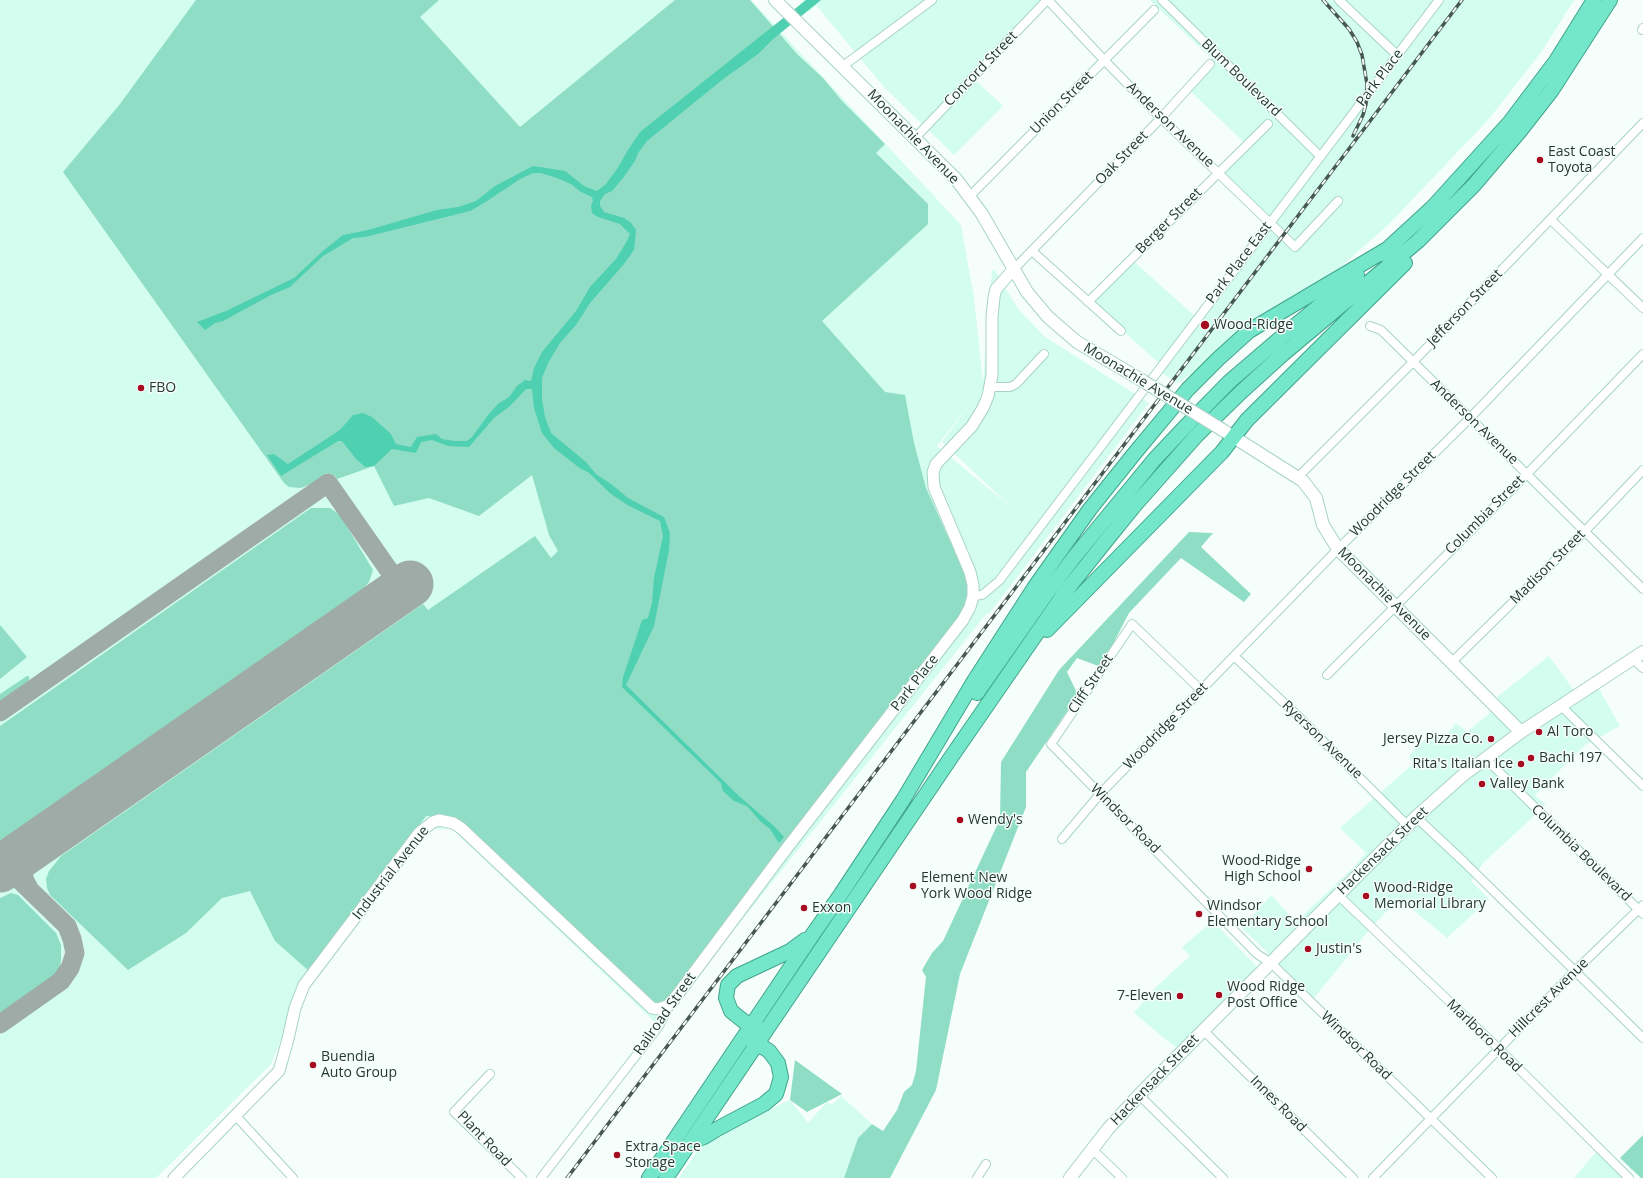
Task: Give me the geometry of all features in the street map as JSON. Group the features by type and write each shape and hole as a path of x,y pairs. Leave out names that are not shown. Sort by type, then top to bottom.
{"highway":[{"path":"666,1178 692,1141 751,1035 813,934 903,800 1047,593 1099,525 1154,460 1234,378 1389,248 1447,193 1510,122 1556,61 1594,0"},
{"path":"1036,637 1051,627 1222,452 1247,420 1425,242 1520,131 1552,90 1610,0"},
{"path":"649,1178 751,1035 766,1030 1066,591 1104,542 1197,435 1241,392 1282,354 1418,241 1474,185"},
{"path":"903,800 974,681 1034,588 1090,509 1176,402 1218,359 1250,331 1389,248"},
{"path":"692,1141 704,1137 717,1128 764,1104 776,1094 782,1077 781,1070 774,1056 751,1035 731,1011 726,998 728,986 737,976 790,951 813,934"}],"main road":[{"name":"Moonachie Avenue","path":"776,0 950,172 970,196 982,214 1013,270 1036,304 1065,332 1092,351 1299,476 1310,488 1316,498 1327,533 1338,549 1521,732"},
{"name":"Hackensack Street","path":"1070,1178 1092,1149 1139,1095 1412,821 1462,776 1485,758 1521,732 1638,655"}],"street":[{"path":"843,66 932,0"},
{"name":"Anderson Avenue","path":"1048,0 1161,118 1219,172 1295,247 1338,201"},
{"name":"Concord Street","path":"915,138 1048,0"},
{"name":"Blum Boulevard","path":"1162,0 1320,156"},
{"path":"1339,0 1397,55"},
{"name":"Park Place","path":"1320,156 1440,0"},
{"name":"Union Street","path":"970,196 1154,10"},
{"name":"Oak Street","path":"1013,270 1161,118 1210,64"},
{"name":"Jefferson Street","path":"1299,476 1413,362 1643,123"},
{"name":"Berger Street","path":"1088,302 1268,124"},
{"name":"Park Place East","path":"973,596 982,595 996,584 1043,524 1320,156"},
{"path":"1551,220 1643,308"},
{"name":"Woodridge Street","path":"1062,839 1100,794 1338,549 1469,419 1643,238"},
{"path":"1032,251 1121,331"},
{"path":"973,596 974,585 970,572 934,487 933,472 936,464 972,426 979,416 988,396 993,363 992,317 994,297 999,284 1013,270"},
{"name":"Anderson Avenue","path":"1370,326 1381,330 1469,419 1642,587"},
{"path":"990,387 1010,387 1016,384 1044,354"},
{"name":"Columbia Street","path":"1327,675 1527,474 1643,354"},
{"name":"Madison Street","path":"1452,662 1585,531 1643,470"},
{"name":"Park Place","path":"787,848 962,620 970,607 973,596"},
{"name":"Cliff Street","path":"1051,744 1132,624 1201,690"},
{"path":"1638,655 1643,668"},
{"name":"Ryerson Avenue","path":"1234,656 1575,971 1643,1038"},
{"path":"1561,706 1643,786"},
{"name":"Windsor Road","path":"1051,744 1257,954 1271,963 1492,1178"},
{"name":"Columbia Boulevard","path":"1485,758 1642,910"},
{"name":"Industrial Avenue","path":"174,1178 281,1067 295,1008 304,985 419,833 433,822 439,820 453,823 461,828 652,1008 658,1009 667,1006 672,1002"},
{"name":"Railroad Street","path":"542,1178 659,1026 672,1002 787,848"},
{"name":"Marlboro Road","path":"1338,894 1499,1049 1629,1178"},
{"name":"Hillcrest Avenue","path":"1373,1178 1575,971 1642,910"},
{"name":"Innes Road","path":"1203,1030 1353,1178"},
{"name":"Plant Road","path":"490,1074 454,1112 522,1178"},
{"path":"1139,1095 1223,1178"},
{"path":"235,1115 293,1178"},
{"path":"1092,1149 1122,1178"},
{"path":"977,1178 986,1164"}],"shaded area":[{"path":"0,0 751,0 961,225 974,298 983,383 992,271 994,269 1018,309 1045,337 1149,403 989,614 987,613 658,1025 452,829 430,829 300,993 271,1064 156,1178 0,1178","holes":["972,401 942,442 1012,508 937,446"]},
{"path":"196,0 439,0 420,17 520,127 675,0 750,0 798,55 823,78 842,101 885,144 876,153 928,204 928,224 822,321 885,392 905,395 914,443 926,488 973,596 970,607 667,1009 638,1002 454,817 426,816 310,972 275,941 250,891 222,898 186,933 128,970 50,895 47,888 46,879 49,871 61,856 423,604 428,610 535,536 551,558 558,551 549,535 532,475 479,516 429,498 394,506 374,466 337,479 335,476 327,473 311,484 301,488 289,487 284,483 63,172 120,104"},
{"path":"804,0 1048,0 973,78 1003,106 954,155 883,86 816,5 808,12 800,4"},
{"path":"806,0 821,0 772,40 758,54 722,80 647,141 623,178 612,191 605,194 600,201 600,206 604,212 624,218 631,223 636,230 634,250 624,264 590,303 576,325 560,343 548,363 542,378 542,399 545,417 551,433 586,462 596,474 628,498 664,517 670,533 669,550 654,626 626,685 740,797 775,827 784,837 779,843 770,829 760,821 747,806 734,801 723,791 721,783 622,687 623,677 642,620 648,618 652,603 654,578 663,536 660,521 629,506 611,494 588,472 581,469 554,448 542,433 534,408 532,389 526,389 510,406 494,418 469,447 448,446 432,440 421,442 416,453 392,449 374,466 365,467 356,459 342,441 338,441 281,476 267,455 274,454 288,464 340,430 353,415 363,413 372,417 391,434 396,444 411,447 417,437 436,434 442,439 467,441 472,437 498,404 509,397 517,386 525,380 531,381 534,368 542,352 576,311 590,287 616,259 627,241 630,234 620,224 598,217 592,213 592,197 581,192 571,184 557,178 541,173 533,173 520,179 470,211 365,237 353,238 323,256 290,287 271,295 223,321 215,323 205,330 197,322 226,311 294,278 324,250 343,235 368,230 437,210 458,207 476,201 495,186 533,166 565,171 584,186 597,191 606,184 617,169 640,132"},
{"path":"1150,0 1574,0 1542,51 1488,120 1389,224 1336,271 1178,383 1158,371 1162,366 1090,301 1131,259 1197,318 1270,224 1218,173 1246,144 1187,88 1212,59"},
{"path":"311,508 330,508 340,515 373,570 369,582 363,589 6,838 0,840 0,726"},
{"path":"1189,532 1213,533 1201,547 1251,594 1244,602 1181,558 1129,613 1101,667 1077,658 1067,672 1078,695 1026,772 1026,807 960,974 936,1090 890,1178 844,1178 858,1138 872,1124 883,1131 897,1110 904,1092 912,1085 916,1071 926,977 922,970 932,953 943,941 1000,819 1001,762 1059,670"},
{"path":"0,625 27,657 0,679"},
{"path":"1549,656 1580,699 1599,689 1620,726 1585,745 1535,795 1546,805 1483,863 1471,881 1489,899 1447,938 1399,898 1369,930 1314,998 1242,928 1271,895 1296,922 1354,867 1366,853 1340,828 1413,764 1409,756 1414,750 1433,732 1443,739 1456,723 1467,732 1502,703 1497,697"},
{"path":"27,676 30,677 27,684 0,702 0,694"},
{"path":"11,893 18,895 56,933 61,945 61,960 60,968 54,976 0,1014 0,898"},
{"path":"1213,921 1259,969 1180,1051 1134,1013 1156,987 1190,956 1182,947"},
{"path":"795,1060 842,1094 807,1112 790,1100"},
{"path":"841,1096 872,1124 858,1138 844,1178 679,1178 704,1141 790,1100 808,1123 827,1102 832,1105"},
{"path":"1643,1135 1643,1178 1641,1178 1620,1158"},
{"path":"1596,1152 1624,1178 1574,1178"}],"taxiway":[{"path":"0,712 328,483 402,589"},
{"path":"30,890 25,881 22,870 25,856 31,847"},
{"path":"0,861 67,926 75,953 70,968 61,981 0,1024"}],"runway":[{"path":"0,869 410,584"}],"railway":[{"path":"1323,0 1349,29 1357,42 1362,55 1367,84 1366,104 1363,115 1353,136"},
{"path":"567,1178 1462,0"}],"place":[{"name":"East Coast Toyota","path":"1540,160"},
{"name":"Wood-Ridge","path":"1205,325"},
{"name":"FBO","path":"141,388"},
{"name":"Al Toro","path":"1539,732"},
{"name":"Jersey Pizza Co.","path":"1491,739"},
{"name":"Bachi 197","path":"1531,758"},
{"name":"Rita's Italian Ice","path":"1521,764"},
{"name":"Valley Bank","path":"1482,784"},
{"name":"Wendy's","path":"960,820"},
{"name":"Wood-Ridge High School","path":"1309,869"},
{"name":"Element New York Wood Ridge","path":"913,886"},
{"name":"Wood-Ridge Memorial Library","path":"1366,896"},
{"name":"Exxon","path":"804,908"},
{"name":"Windsor Elementary School","path":"1199,914"},
{"name":"Justin's","path":"1308,949"},
{"name":"Wood Ridge Post Office","path":"1219,995"},
{"name":"7-Eleven","path":"1180,996"},
{"name":"Buendia Auto Group","path":"313,1065"},
{"name":"Extra Space Storage","path":"617,1155"}]}
